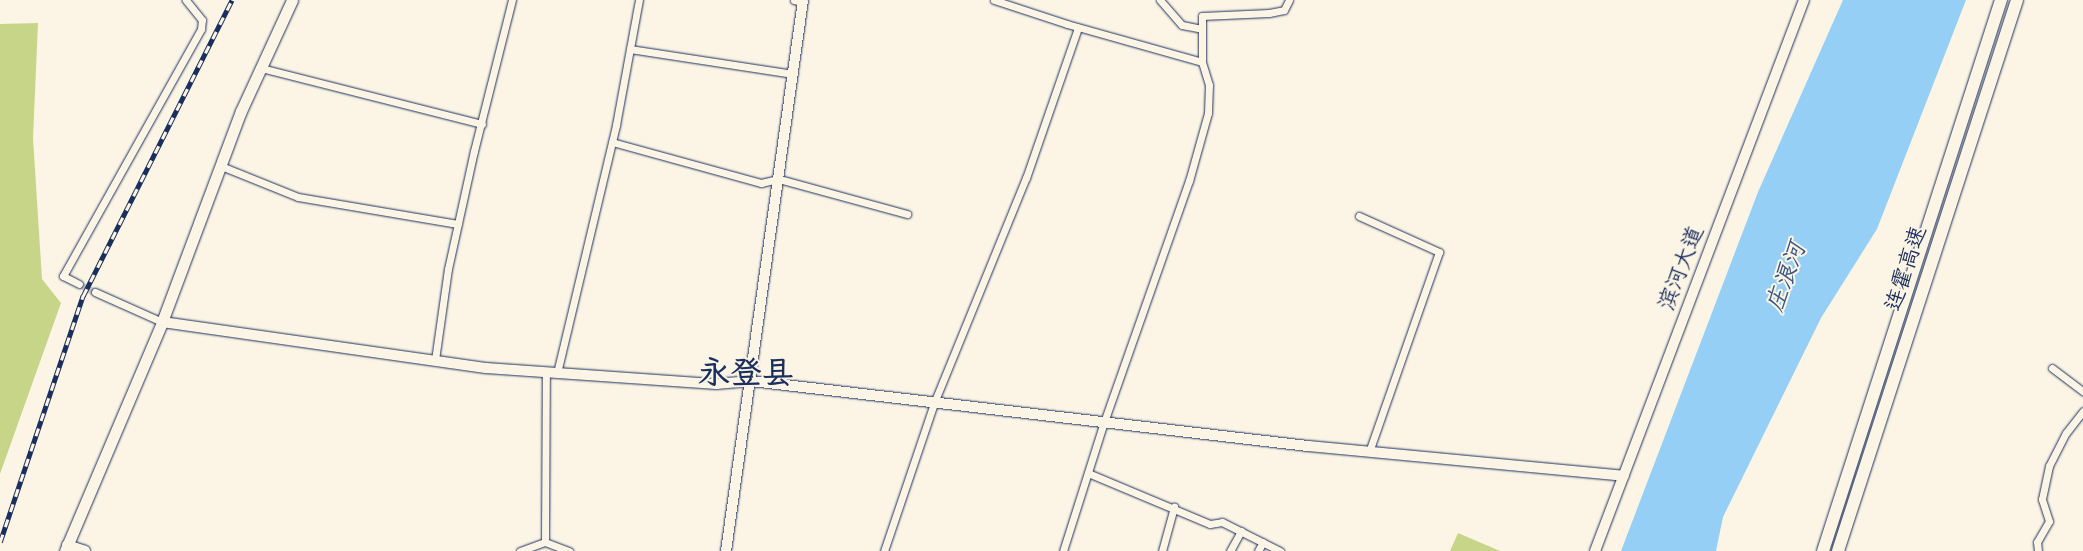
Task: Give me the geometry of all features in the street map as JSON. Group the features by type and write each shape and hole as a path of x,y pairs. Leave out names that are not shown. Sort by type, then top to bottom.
{"highway":[{"name":"连霍高速","path":"1823,551 2001,0"},
{"name":"连霍高速","path":"1838,551 2017,0"}],"main road":[{"path":"66,548 162,322 221,166 261,68 292,0"}],"street":[{"path":"80,284 63,276 200,29 202,20 186,0"},
{"path":"435,360 458,224 512,0"},
{"path":"546,542 552,372 612,142 639,0"},
{"path":"994,0 1078,28 1202,62"},
{"path":"1160,0 1182,24 1202,29"},
{"path":"1064,551 1104,422 1189,181 1205,122 1209,85 1202,62 1202,16 1269,13 1284,10 1289,0"},
{"name":"滨河大道","path":"1595,551 1804,0"},
{"path":"726,551 793,74 799,1"},
{"path":"884,551 934,402 1026,178 1078,28"},
{"path":"630,49 793,74"},
{"path":"261,68 482,124"},
{"path":"612,142 761,183 779,179 906,214"},
{"path":"221,166 298,197 458,224"},
{"path":"1359,216 1438,252 1369,452"},
{"path":"95,292 162,322 435,360 552,372 716,384 751,381 1369,452 1624,476"},
{"path":"2052,368 2083,391"},
{"path":"2038,551 2037,542 2049,520 2042,499 2050,466 2066,433 2083,411"},
{"path":"1088,473 1174,507 1210,524 1222,522 1280,551"},
{"path":"1162,551 1174,507"},
{"path":"1230,551 1241,531"},
{"path":"520,551 546,542 569,551"},
{"path":"1258,551 1263,542"},
{"path":"66,548 85,551"}],"green space":[{"path":"38,23 33,138 42,279 61,303 0,474 0,24"},
{"path":"1458,533 1500,551 1450,551"}],"water":[{"name":"庄浪河","path":"1843,0 1966,0 1877,229 1821,318 1723,517 1716,551 1621,551 1758,192"}],"tunnel":[{"path":"79,284 95,292"}],"railway":[{"path":"0,542 83,296 232,0"}],"district":[{"name":"永登县","path":"746,376"}]}
